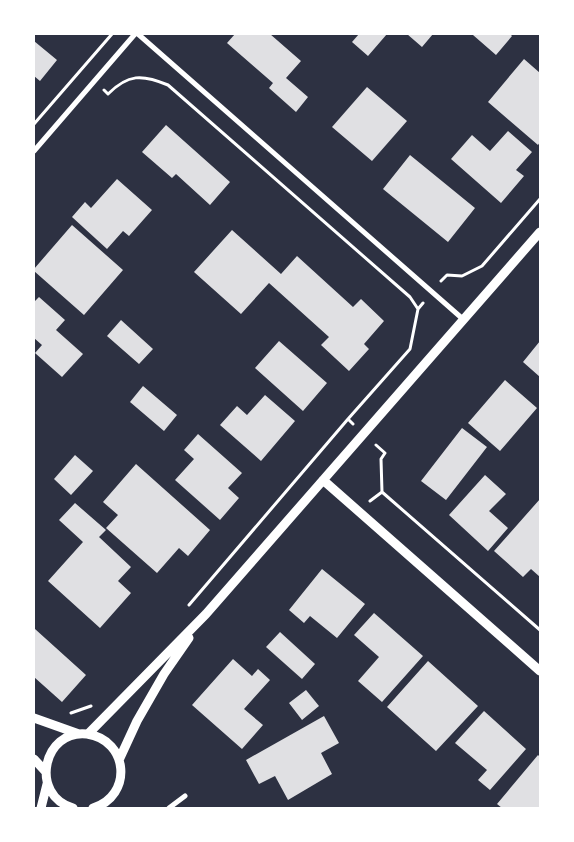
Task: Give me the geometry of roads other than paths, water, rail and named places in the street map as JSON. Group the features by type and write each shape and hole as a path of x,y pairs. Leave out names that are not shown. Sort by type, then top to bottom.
{"street":[{"path":"34,151 136,34 464,320"},
{"path":"73,808 58,801 47,784 45,771 53,750 60,742 83,734 206,614 540,232"},
{"path":"323,480 540,671"},
{"path":"119,760 137,722 164,674 206,614"},
{"path":"34,718 98,737 114,750 119,760 120,782 116,792 108,800 93,808"},
{"path":"34,759 45,771"},
{"path":"41,808 47,784"},
{"path":"169,808 185,796"}]}
